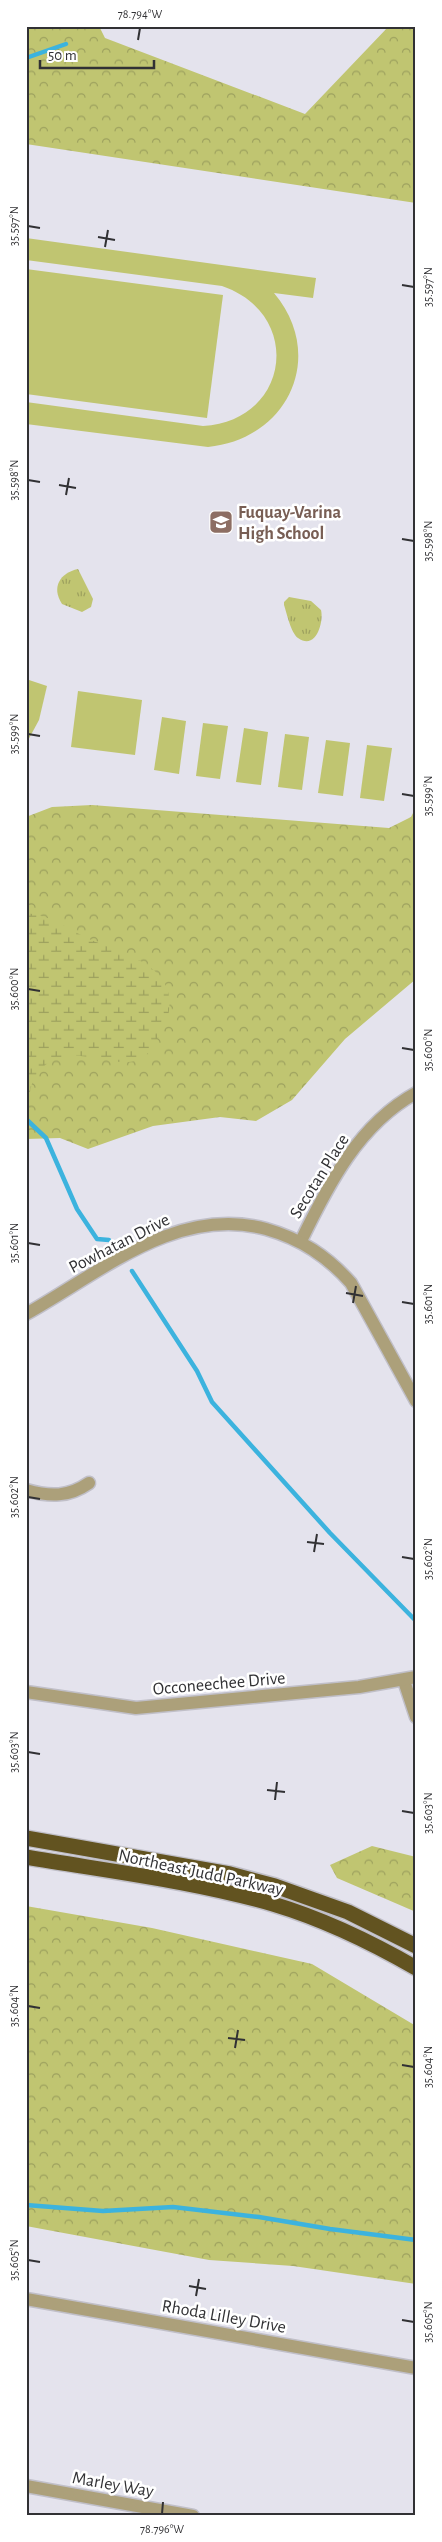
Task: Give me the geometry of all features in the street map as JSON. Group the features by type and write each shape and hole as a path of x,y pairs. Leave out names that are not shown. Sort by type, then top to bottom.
{"highway":[{"name":"Northeast Judd Parkway","path":"26,1838 230,1874 276,1886 348,1912 416,1946"},
{"name":"Northeast Judd Parkway","path":"26,1857 182,1884 274,1904 356,1936 416,1968"}],"street":[{"name":"Secotan Place","path":"300,1241 342,1165 368,1131 382,1117 416,1093"},
{"name":"Powhatan Drive","path":"26,1314 106,1265 175,1231 222,1223 248,1224 300,1241 321,1254 351,1283 416,1401"},
{"path":"26,1490 62,1496 79,1490 89,1483"},
{"path":"410,1679 416,1717"},
{"name":"Occoneechee Drive","path":"26,1692 136,1708 359,1687 410,1679"},
{"name":"Rhoda Lilley Drive","path":"26,2298 416,2368"},
{"name":"Marley Way","path":"26,2486 193,2516"}],"green space":[{"path":"26,26 99,26 105,38 305,114 389,26 416,26 416,203 26,144"},
{"path":"26,238 316,278 313,298 274,293 290,317 297,343 298,367 291,391 278,411 260,428 236,441 208,447 26,424 26,402 203,426 232,420 254,406 269,387 276,365 275,341 266,319 248,300 222,286 26,260"},
{"path":"26,269 223,295 207,418 26,394"},
{"path":"78,569 93,599 91,607 82,612 62,604 57,592 57,587 62,577"},
{"path":"289,597 311,601 321,610 320,628 310,641 298,638 293,632 284,605 284,602"},
{"path":"26,679 47,686 39,720 26,744"},
{"path":"78,691 142,700 135,755 71,747"},
{"path":"162,717 186,721 179,774 154,770"},
{"path":"203,723 228,726 220,779 196,776"},
{"path":"244,728 268,732 261,785 236,782"},
{"path":"285,734 309,737 302,790 278,787"},
{"path":"326,740 350,743 343,796 318,793"},
{"path":"367,745 392,748 384,801 360,798"},
{"path":"92,805 389,828 411,817 416,807 416,979 345,1039 292,1100 256,1121 220,1117 153,1126 88,1149 60,1138 26,1139 26,817 52,807"},
{"path":"26,913 50,919 144,963 157,972 165,984 169,998 168,1016 165,1026 153,1047 146,1055 137,1060 126,1062 76,1056 63,1057 51,1061 43,1067 33,1080 29,1103 29,1121 26,1124"},
{"path":"372,1846 416,1857 416,1912 337,1878 330,1865"},
{"path":"26,1906 152,1928 312,1964 416,2026 416,2284 293,2266 209,2260 26,2226"}],"waterway":[{"path":"26,58 66,44"},
{"path":"26,1119 46,1138 77,1209 97,1239 109,1240"},
{"path":"132,1271 197,1371 212,1402 330,1533 416,1621"},
{"path":"26,2205 103,2211 173,2207 259,2217 330,2229 416,2240"}],"place":[{"name":"Fuquay-Varina High School","path":"221,522"}]}
